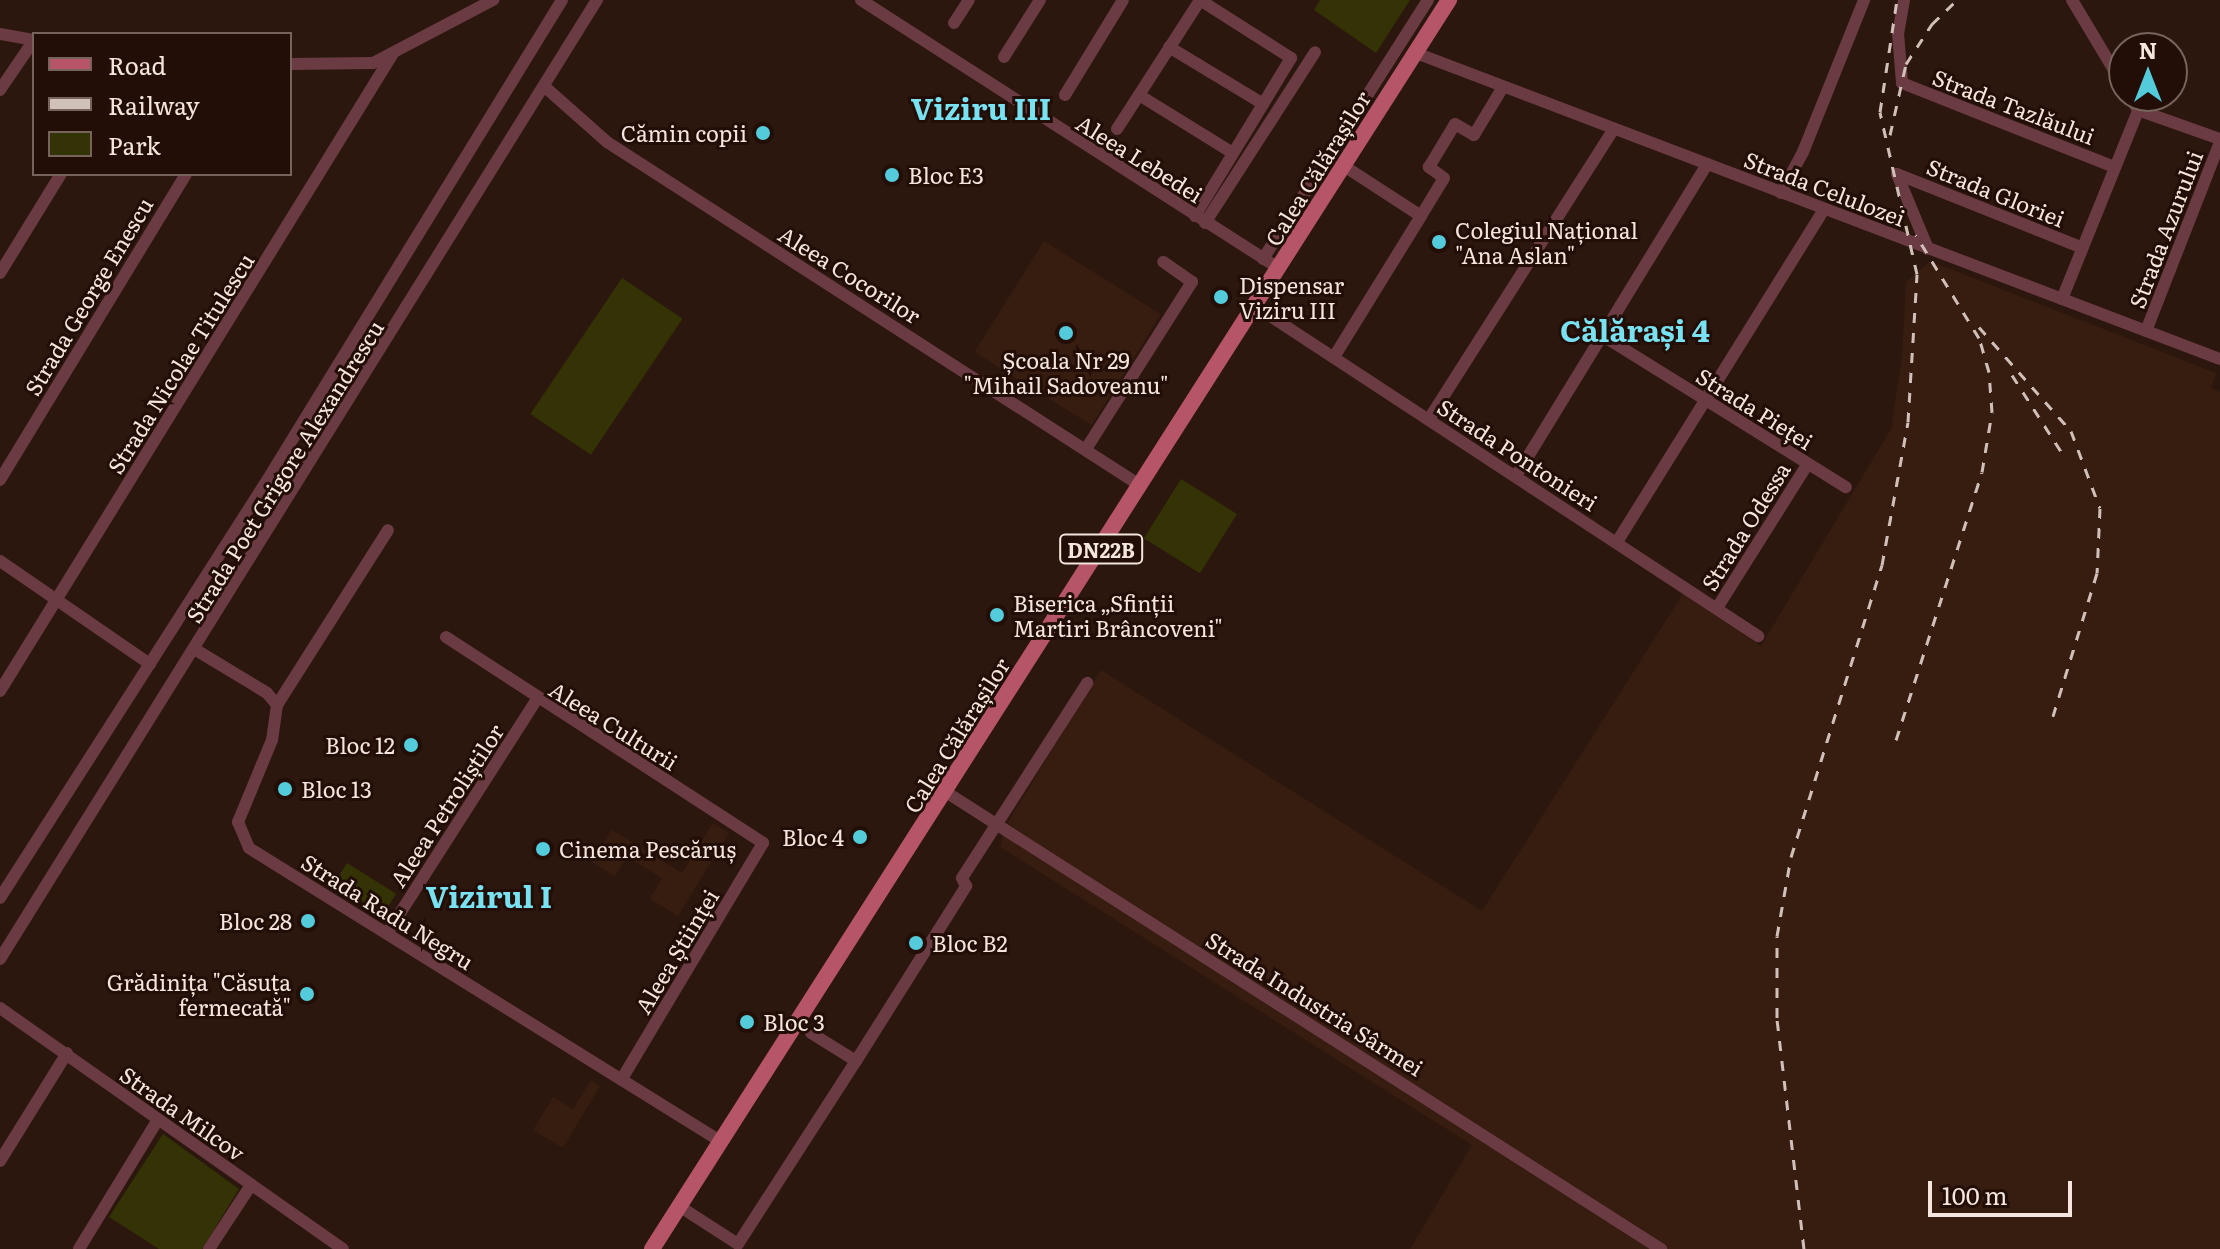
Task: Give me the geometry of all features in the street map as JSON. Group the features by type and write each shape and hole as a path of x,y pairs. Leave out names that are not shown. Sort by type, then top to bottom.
{"main road":[{"name":"Calea Călărașilor","path":"652,1249 1449,0"}],"street":[{"path":"292,64 351,67 392,55 493,0"},
{"name":"Strada Poet Grigore Alexandrescu","path":"0,898 150,664 562,0"},
{"name":"Strada Poet Grigore Alexandrescu","path":"0,959 196,650 597,0"},
{"name":"Aleea Lebedei","path":"861,0 1279,268"},
{"path":"954,23 969,0"},
{"path":"1004,57 1040,0"},
{"path":"1065,95 1123,0"},
{"path":"1117,129 1200,0 1290,55 1233,153 1200,219"},
{"path":"1263,259 1428,0"},
{"path":"1781,193 1803,152 1864,0"},
{"name":"Strada Tazlăului","path":"1904,0 1898,33 1902,83 2112,166"},
{"path":"2072,0 2108,60"},
{"path":"0,34 32,40"},
{"path":"0,90 32,43"},
{"path":"1169,47 1263,104"},
{"path":"1200,219 1315,52"},
{"name":"Strada Celulozei","path":"1416,53 2220,359"},
{"name":"Strada Nicolae Titulescu","path":"0,691 392,55"},
{"name":"Aleea Cocorilor","path":"545,87 559,105 607,142 1141,486"},
{"path":"1334,357 1444,178 1429,167 1455,124 1474,135 1503,87"},
{"path":"1139,95 1233,153"},
{"path":"2062,299 2112,166 2137,112"},
{"path":"2143,112 2220,140"},
{"path":"1429,419 1614,129"},
{"name":"Strada Azurului","path":"2146,331 2220,140"},
{"path":"1516,476 1707,164"},
{"path":"1344,166 1421,216"},
{"name":"Strada Gloriei","path":"1928,249 1897,174 2080,247"},
{"path":"0,273 60,176"},
{"name":"Strada George Enescu","path":"0,480 185,176"},
{"path":"1617,542 1707,402 1824,209"},
{"path":"1086,449 1192,282 1163,262"},
{"name":"Strada Pontonieri","path":"1255,306 1758,636"},
{"name":"Strada Pieței","path":"1603,336 1846,487"},
{"name":"Strada Odessa","path":"1717,608 1807,465"},
{"path":"196,650 267,693 277,705 388,530"},
{"path":"0,561 150,664"},
{"name":"Aleea Culturii","path":"446,637 537,699 763,843"},
{"path":"679,1206 738,1244 966,886 962,878 1087,683"},
{"name":"Aleea Petroliștilor","path":"388,932 537,699"},
{"name":"Strada Radu Negru","path":"277,705 272,740 241,810 241,835 260,856 388,932 720,1141"},
{"name":"Strada Industria Sârmei","path":"946,792 1661,1249"},
{"name":"Aleea Științei","path":"621,1080 763,843"},
{"name":"Strada Milcov","path":"0,1008 336,1247"},
{"path":"811,1033 856,1061"},
{"path":"0,1161 67,1053"},
{"path":"79,1249 157,1121"},
{"path":"209,1249 251,1185"}],"shaded area":[{"name":"Școala Nr 29 \"Mihail Sadoveanu\"","path":"1044,241 1161,314 1092,425 975,352"},
{"path":"1930,261 2216,373 2211,388 2220,392 2220,1249 1410,1249 1472,1145 1000,847 1006,825 1101,670 1482,911 1684,592 1761,646 1891,429 1902,357 1906,282"},
{"path":"713,823 729,833 678,916 650,899 662,878 627,857 615,876 592,862 612,830 682,873"},
{"path":"591,1080 600,1086 563,1148 533,1130 553,1097 573,1109"}],"green space":[{"path":"1320,0 1410,0 1376,53 1314,10"},
{"path":"622,278 683,319 591,455 530,414"},
{"path":"1181,479 1237,514 1200,573 1144,538"},
{"path":"347,863 396,894 382,916 333,885"},
{"path":"163,1134 239,1189 202,1249 159,1249 109,1217"}],"railway":[{"path":"1804,1249 1777,1018 1777,936 1791,857 1882,565 1908,422 1917,274 1880,112 1897,0"},
{"path":"1890,135 1906,64 1932,24 1957,0"},
{"path":"1896,740 1982,472 1992,412 1989,372 1979,338 1916,235"},
{"path":"1979,327 2071,431 2100,508 2097,573 2053,716"},
{"path":"2012,375 2062,453"}],"place":[{"name":"Cămin copii","path":"763,133"},
{"name":"Bloc E3","path":"892,175"},
{"name":"Colegiul Național \"Ana Aslan\"","path":"1439,242"},
{"name":"Dispensar Viziru III","path":"1221,297"},
{"name":"Școala Nr 29 \"Mihail Sadoveanu\"","path":"1066,333"},
{"name":"Biserica „Sfinții Martiri Brâncoveni\"","path":"997,615"},
{"name":"Bloc 12","path":"411,745"},
{"name":"Bloc 13","path":"285,789"},
{"name":"Bloc 4","path":"860,837"},
{"name":"Cinema Pescăruș","path":"543,849"},
{"name":"Bloc 28","path":"308,921"},
{"name":"Bloc B2","path":"916,943"},
{"name":"Grădinița \"Căsuța fermecată\"","path":"307,994"},
{"name":"Bloc 3","path":"747,1022"}],"district":[{"name":"Viziru III","path":"981,107"},
{"name":"Călărași 4","path":"1635,329"},
{"name":"Vizirul I","path":"489,895"}]}
